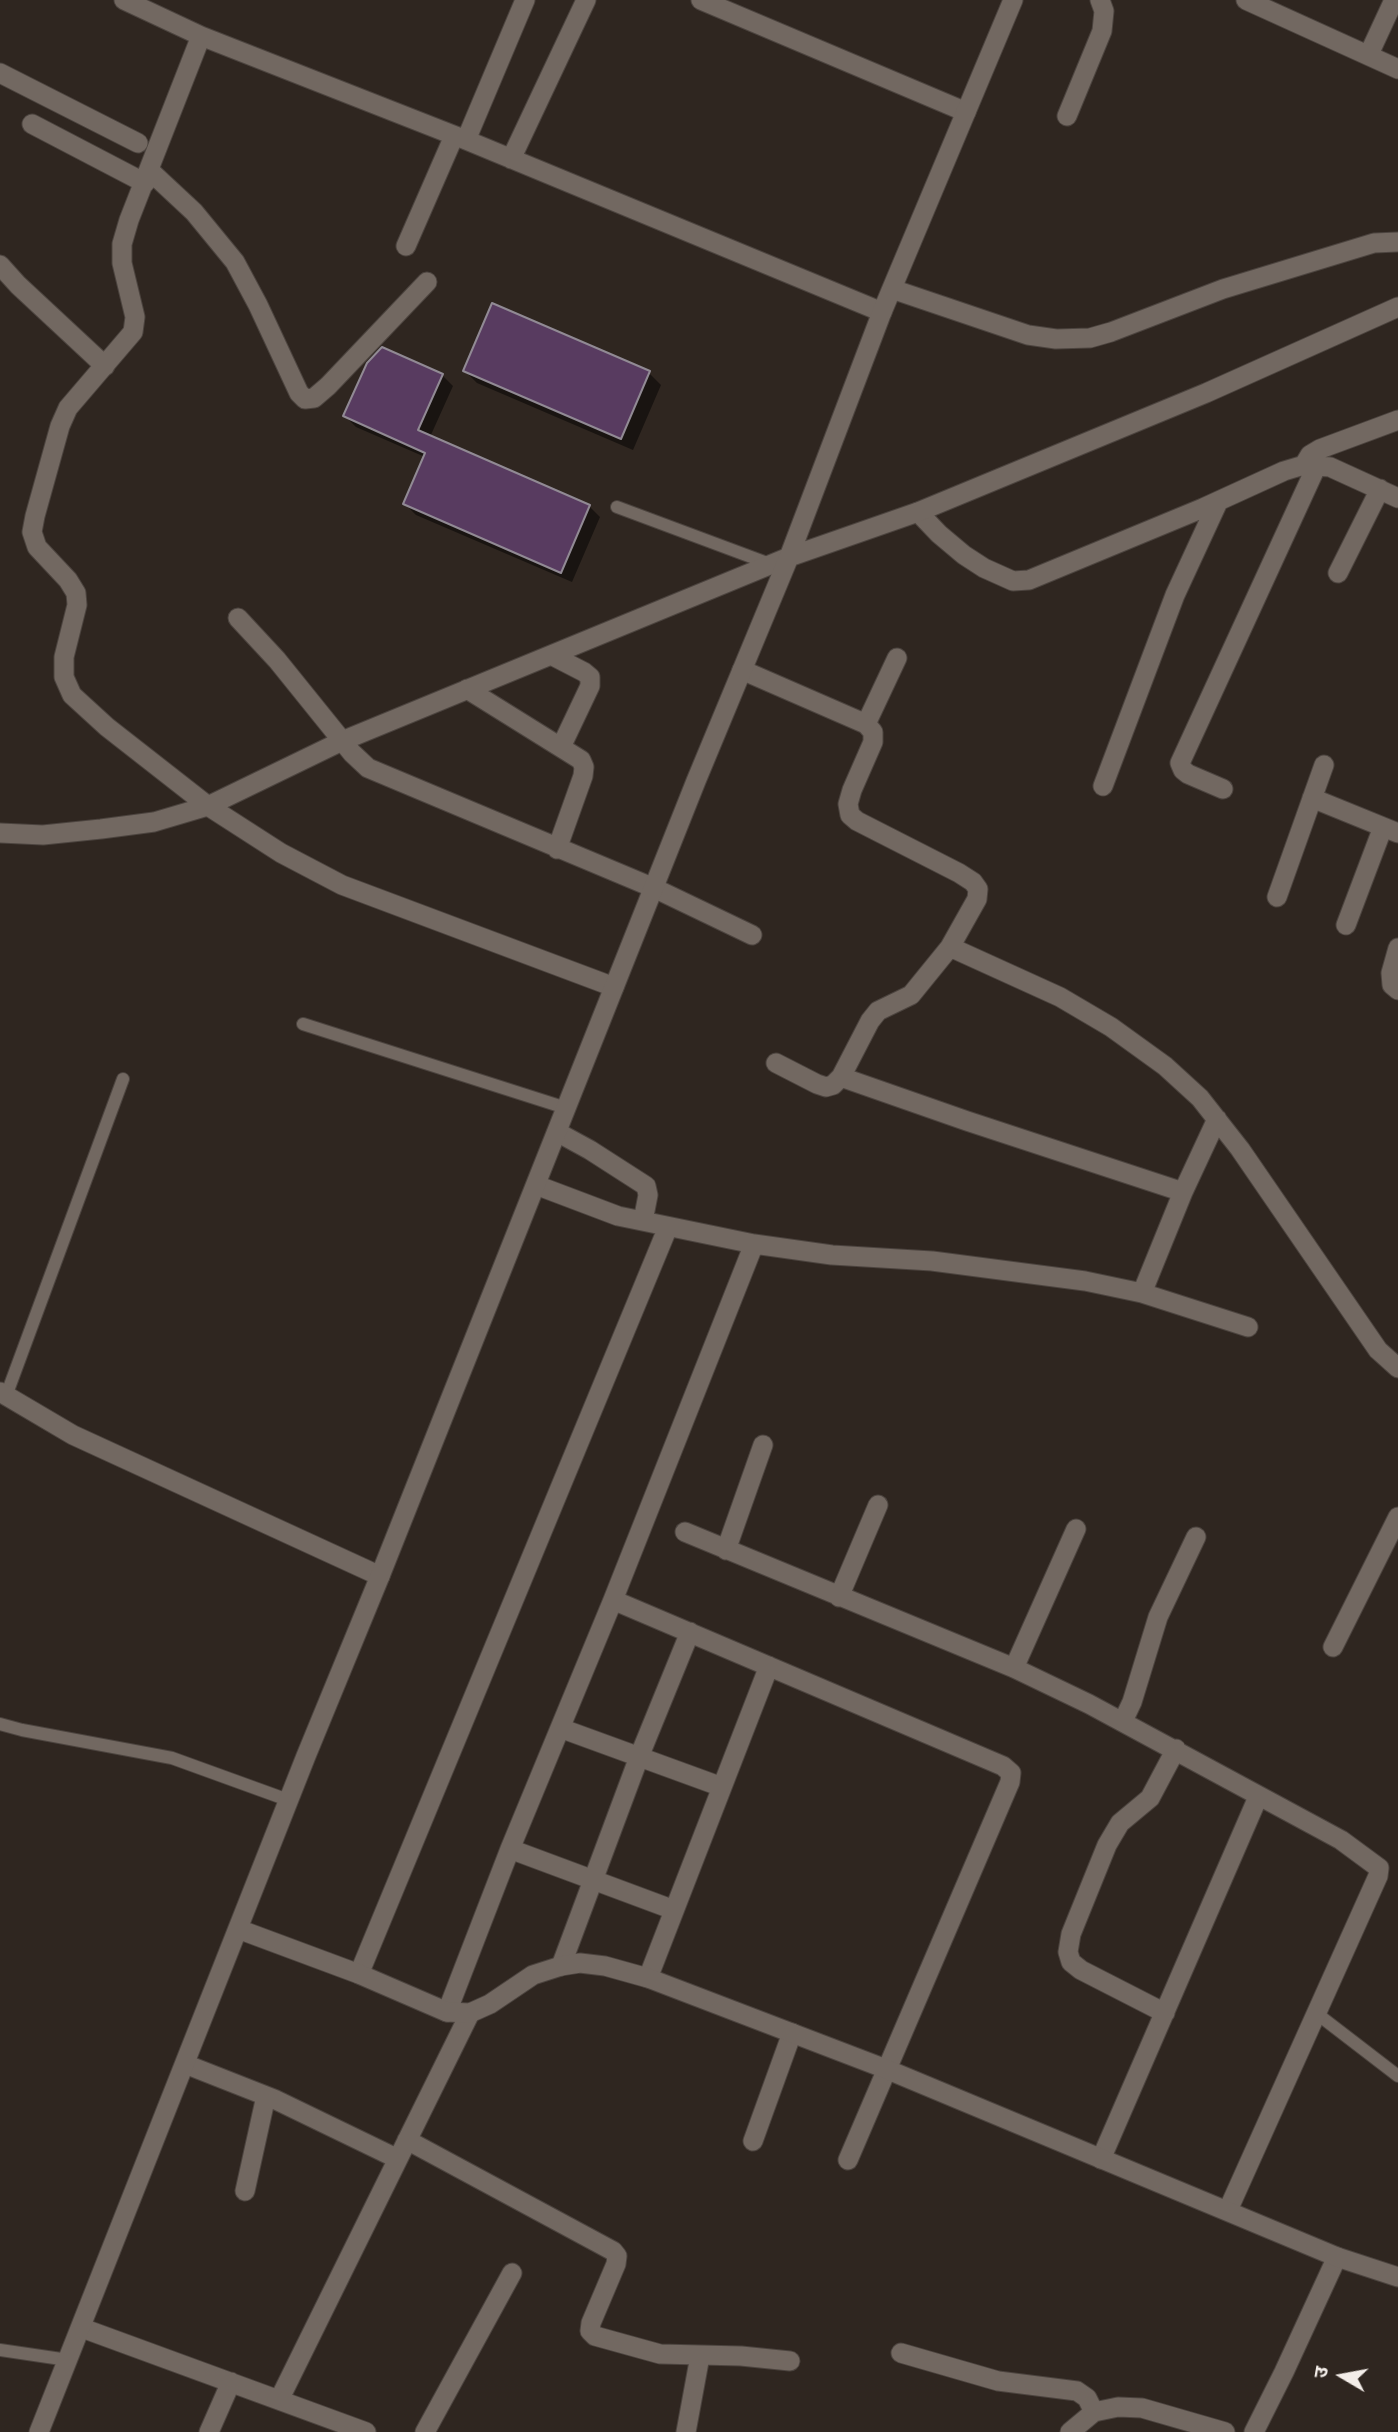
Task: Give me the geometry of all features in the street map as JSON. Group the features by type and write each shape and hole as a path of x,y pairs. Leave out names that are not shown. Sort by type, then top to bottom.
{"street":[{"path":"124,0 201,36 460,138 882,312"},
{"path":"407,246 525,0"},
{"path":"511,159 586,0"},
{"path":"701,0 966,112"},
{"path":"39,2432 288,1800 789,557 882,312 1013,0"},
{"path":"1067,116 1102,31 1104,11 1100,0"},
{"path":"1369,54 1394,0"},
{"path":"1259,3 1398,69"},
{"path":"201,36 122,244 122,263 135,317 133,332 68,408 60,426 32,531 37,547 68,580 76,593 77,605 64,657 64,677 72,695 91,713 208,806 281,853 342,886 614,987"},
{"path":"0,73 138,143"},
{"path":"32,124 148,177 194,212 235,262 299,394 305,399 314,398 328,386 427,282"},
{"path":"892,289 1028,335 1056,339 1090,338 1223,289 1374,243 1398,242"},
{"path":"0,265 105,366"},
{"path":"0,833 43,835 101,829 154,822 208,806 342,741 770,564 918,512 1206,393 1398,307"},
{"path":"1223,789 1188,774 1180,764 1311,465 1310,455 1398,420"},
{"path":"918,512 964,555 984,568 1013,581 1029,580 1218,502 1284,471 1311,465 1330,467 1398,498"},
{"path":"1338,573 1380,489"},
{"path":"1103,786 1170,608 1218,502"},
{"path":"238,618 277,660 352,753 368,768 654,888 752,935"},
{"path":"551,655 590,677 590,686 561,747"},
{"path":"866,724 897,657"},
{"path":"742,670 866,724 873,732 873,742 852,790 848,804 850,815 973,882 978,889 977,899 950,947 911,995 878,1012 870,1021 841,1077 833,1085 826,1087 776,1063"},
{"path":"467,689 581,760 584,767 583,776 557,849"},
{"path":"1277,897 1324,765"},
{"path":"1312,798 1390,830 1346,925"},
{"path":"950,947 1060,997 1111,1027 1165,1066 1200,1098 1240,1149 1378,1350 1398,1368"},
{"path":"1398,948 1391,973 1392,985 1398,990"},
{"path":"841,1077 1183,1192"},
{"path":"1142,1293 1183,1192 1217,1119"},
{"path":"557,1132 646,1186 648,1195 643,1221"},
{"path":"536,1185 618,1216 668,1227 754,1244 832,1255 970,1265 1085,1281 1142,1293 1248,1327"},
{"path":"359,1974 668,1227"},
{"path":"447,2011 754,1244"},
{"path":"3,1394 73,1435 380,1576"},
{"path":"726,1549 763,1445"},
{"path":"839,1597 877,1505"},
{"path":"1333,1647 1398,1517"},
{"path":"1014,1668 1076,1530"},
{"path":"685,1532 1014,1668 1124,1721 1258,1797 1341,1840 1379,1868 1378,1876 1227,2210"},
{"path":"1124,1721 1158,1617 1196,1537"},
{"path":"613,1600 991,1760 1011,1773 1010,1782 848,2160"},
{"path":"561,1966 639,1757 690,1632"},
{"path":"648,1978 769,1666"},
{"path":"560,1728 722,1787"},
{"path":"1165,2012 1081,1970 1071,1962 1068,1952 1071,1934 1107,1845 1120,1823 1150,1798 1176,1749"},
{"path":"1101,2159 1258,1797"},
{"path":"510,1849 674,1910"},
{"path":"238,1929 359,1974 447,2011 470,2013 490,2004 533,1975 561,1966 580,1963 605,1966 648,1978 886,2069 1337,2257 1398,2277"},
{"path":"279,2400 470,2013"},
{"path":"753,2141 792,2033"},
{"path":"185,2064 266,2096 398,2159"},
{"path":"244,2191 266,2096"},
{"path":"407,2140 613,2251 617,2256 616,2264 590,2323 590,2331 595,2336 660,2354 741,2356 790,2361"},
{"path":"1254,2432 1337,2257"},
{"path":"425,2432 512,2273"},
{"path":"82,2328 366,2432"},
{"path":"901,2353 998,2381 1077,2392 1087,2398 1094,2412"},
{"path":"687,2432 700,2356"},
{"path":"209,2432 232,2382"},
{"path":"1070,2432 1094,2412 1118,2407 1142,2408 1225,2432"}],"lane":[{"path":"617,507 770,564"},
{"path":"303,1024 566,1108"},
{"path":"3,1394 123,1079"},
{"path":"0,1724 172,1758 288,1800"},
{"path":"1316,2013 1398,2076"},
{"path":"1,2354 68,2360"}],"building":[{"path":"492,303 650,371 621,439 463,371"},
{"path":"382,347 443,374 418,430 590,505 561,573 403,504 425,453 343,416 367,363"}]}
